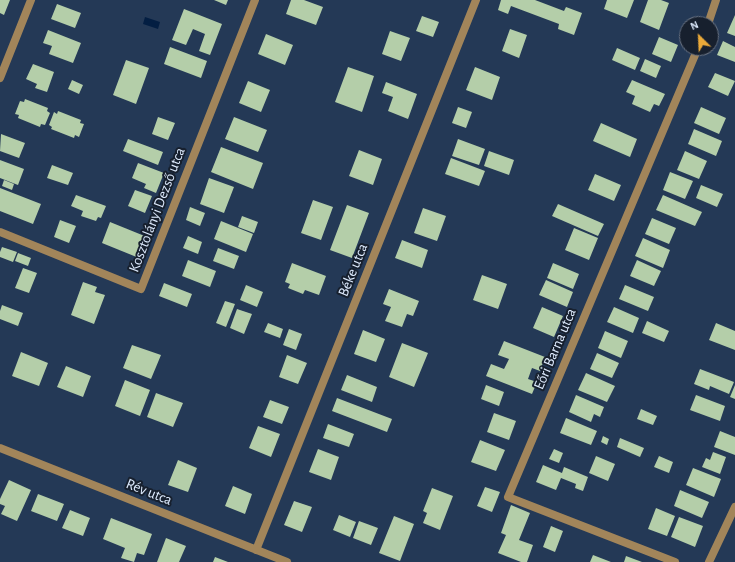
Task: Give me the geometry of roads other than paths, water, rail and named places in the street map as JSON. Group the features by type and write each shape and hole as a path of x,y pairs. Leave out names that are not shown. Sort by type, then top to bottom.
{"street":[{"path":"0,78 32,0"},
{"name":"Kosztolányi Dezső utca","path":"0,232 141,289 255,0"},
{"name":"Béke utca","path":"256,550 476,0"},
{"path":"711,16 716,0"},
{"name":"Eőri Barna utca","path":"675,562 508,497 695,56"},
{"name":"Rév utca","path":"0,448 287,562"},
{"path":"709,562 735,506"}],"water":[{"path":"145,17 160,22 158,29 143,24"}]}
